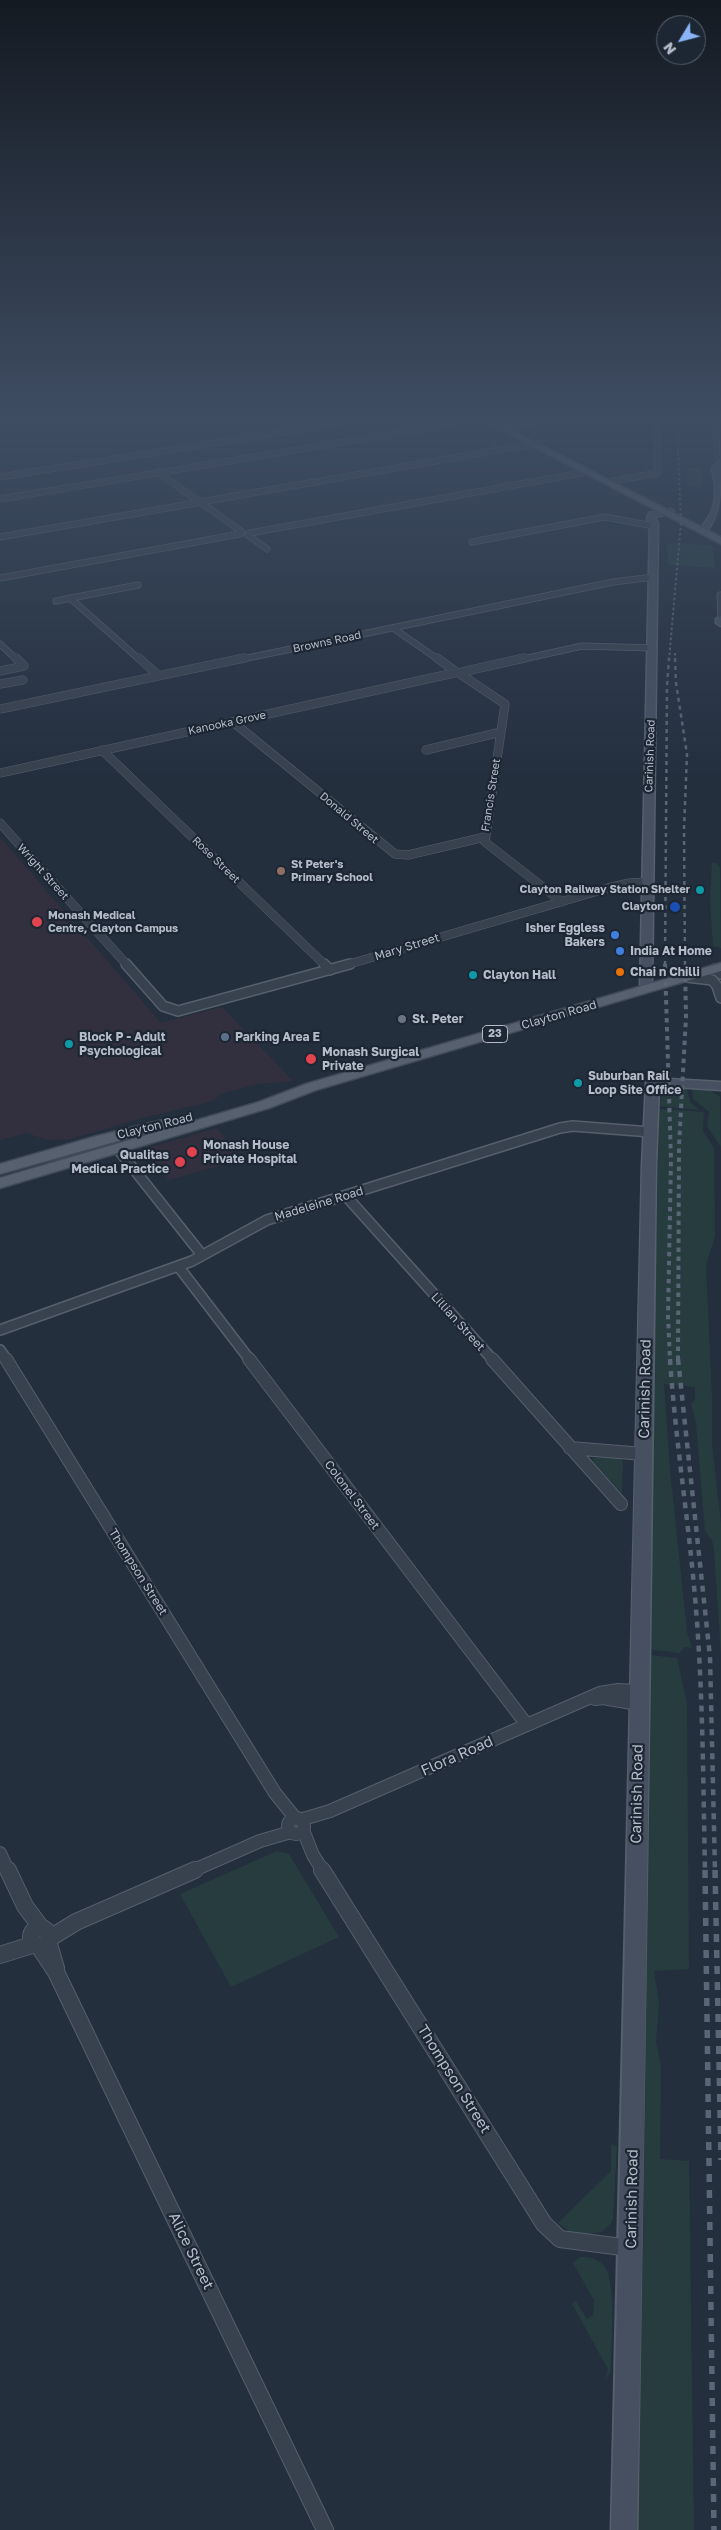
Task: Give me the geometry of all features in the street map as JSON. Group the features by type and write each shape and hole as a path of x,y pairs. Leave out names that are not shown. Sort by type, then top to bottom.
{"main road":[{"name":"Clayton Road","path":"0,1169 258,1098 311,1087 646,989 719,970"},
{"name":"Clayton Road","path":"0,1183 264,1105 311,1087"}],"street":[{"path":"0,578 201,541"},
{"path":"256,541 267,549"},
{"path":"472,542 477,541"},
{"name":"Carinish Road","path":"646,989 654,577 659,541"},
{"name":"Browns Road","path":"0,709 613,582 654,577"},
{"path":"56,600 138,585"},
{"path":"720,595 721,623"},
{"path":"70,598 159,676"},
{"name":"Francis Street","path":"393,628 505,704 485,842 562,902"},
{"path":"0,644 24,666 0,671"},
{"name":"Kanooka Grove","path":"0,772 582,646 653,648"},
{"path":"0,684 23,680"},
{"name":"Donald Street","path":"233,722 395,854 408,855 485,837"},
{"path":"426,750 501,732"},
{"name":"Rose Street","path":"102,750 330,970"},
{"name":"Wright Street","path":"0,823 167,1010"},
{"name":"Mary Street","path":"167,1010 191,1009 622,885 648,882"},
{"path":"685,978 704,978 713,981 717,984 721,998"},
{"name":"Carinish Road","path":"623,2522 632,2248 638,1698 653,1082 721,1086"},
{"name":"Madeleine Road","path":"0,1330 178,1266 258,1224 560,1128 573,1126 651,1132"},
{"path":"117,1148 202,1255"},
{"name":"Lillian Street","path":"346,1196 622,1504"},
{"name":"Colonel Street","path":"178,1266 527,1725"},
{"name":"Thompson Street","path":"0,1350 544,2224 560,2239 632,2248"},
{"path":"570,1448 644,1454"},
{"name":"Flora Road","path":"0,1954 584,1700 638,1698"},
{"name":"Alice Street","path":"0,1853 325,2530"}],"shaded area":[{"name":"Monash Medical Centre, Clayton Campus","path":"0,837 161,1023 222,1007 293,1081 258,1084 220,1094 213,1101 139,1119 70,1139 48,1140 27,1133 0,1140"},
{"name":"Monash House Private Hospital","path":"217,1128 243,1159 169,1180 144,1149"}],"green space":[{"path":"667,543 712,545 715,568 668,565"},
{"path":"712,863 717,863 720,868 721,948 713,946 710,901"},
{"path":"675,1087 687,1089 690,1102 700,1110 659,1106 662,1092"},
{"path":"692,1088 710,1090 720,1097 721,1147 707,1126 709,1112 693,1099"},
{"path":"659,1110 704,1112 703,1131 714,1148 715,1236 706,1265 712,1398 712,1444 721,1524 721,1655 714,1551 712,1540 705,1531 696,1423 691,1405 695,1399 695,1387 664,1384 670,1470 687,1632 692,1648 685,1647 680,1653 647,1649 650,1550 653,1549 650,1547"},
{"path":"596,1457 619,1458 623,1461 622,1493 595,1464 592,1459"},
{"path":"649,1655 677,1658 687,1704 689,1969 654,1971 659,2003 656,2042 661,2067 660,2159 689,2161 694,2530 636,2530 643,2253"},
{"path":"277,1851 289,1854 339,1937 231,1987 180,1894"},
{"path":"611,2144 617,2147 613,2219 602,2232 588,2234 572,2233 558,2223 611,2171"},
{"path":"580,2257 593,2258 602,2263 608,2274 611,2286 611,2371 605,2381 608,2369 572,2304 576,2301 587,2319 593,2315 594,2300 573,2263"}],"railway":[{"path":"669,660 679,541"},
{"path":"675,653 675,658"},
{"path":"665,964 667,686 669,658"},
{"path":"675,658 676,683 687,754 684,829 685,965"},
{"path":"665,964 671,1160 668,1316 670,1360"},
{"path":"678,1359 679,1146 686,1017 685,964"},
{"path":"670,1359 697,1622 702,1728 705,1871"},
{"path":"678,1359 710,1657 715,1871"},
{"path":"705,1870 714,2530"},
{"path":"715,1870 721,2160"}],"place":[{"name":"St Peter's Primary School","path":"281,871"},
{"name":"Clayton Railway Station Shelter","path":"700,890"},
{"name":"Clayton","path":"675,907"},
{"name":"Monash Medical Centre, Clayton Campus","path":"37,922"},
{"name":"Isher Eggless Bakers","path":"615,935"},
{"name":"India At Home","path":"620,951"},
{"name":"Chai n Chilli","path":"620,972"},
{"name":"Clayton Hall","path":"473,975"},
{"name":"St. Peter","path":"402,1019"},
{"name":"Parking Area E","path":"225,1037"},
{"name":"Block P - Adult Psychological","path":"69,1044"},
{"name":"Monash Surgical Private","path":"311,1059"},
{"name":"Suburban Rail Loop Site Office","path":"578,1083"},
{"name":"Monash House Private Hospital","path":"192,1152"},
{"name":"Qualitas Medical Practice","path":"180,1162"}]}
